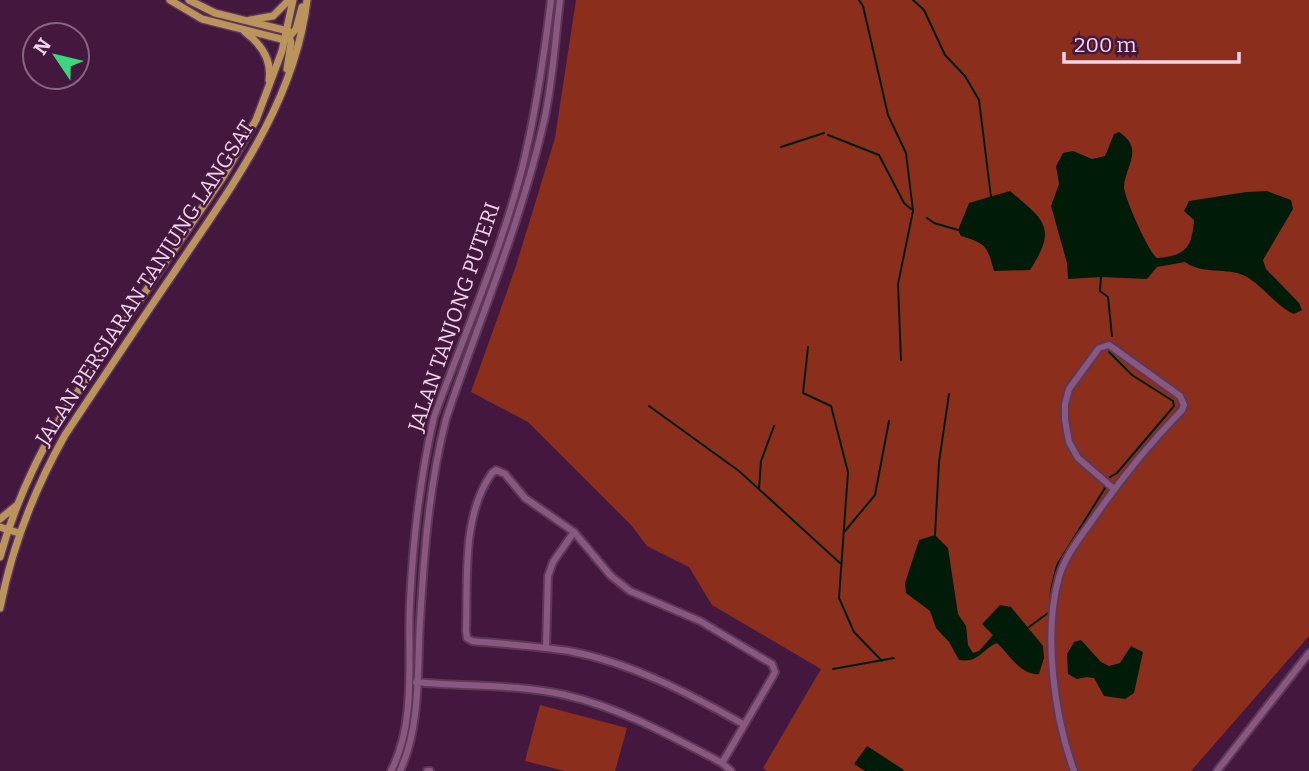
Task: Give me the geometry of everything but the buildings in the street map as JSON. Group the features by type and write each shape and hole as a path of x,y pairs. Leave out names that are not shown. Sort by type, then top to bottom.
{"main road":[{"path":"170,0 202,19 243,31 287,36 296,29 306,0"},
{"path":"189,0 215,13 245,20 287,36"},
{"path":"245,20 273,16 291,0"},
{"name":"JALAN PERSIARAN TANJUNG LANGSAT","path":"0,557 4,528 18,504 40,453 62,415 223,177 256,120 287,36 291,0"},
{"name":"JALAN PERSIARAN TANJUNG LANGSAT","path":"0,608 19,533 38,486 65,435 250,158 268,125 299,45 306,0"},
{"path":"243,31 257,43 270,64 265,98"},
{"path":"283,90 290,47 287,36"},
{"path":"0,519 18,504"},
{"path":"4,528 19,533"},
{"path":"2,538 16,542"}],"street":[{"name":"JALAN TANJONG PUTERI","path":"391,771 401,744 413,682 410,607 412,562 427,447 434,417 505,226 521,172 540,90 551,0"},
{"name":"JALAN TANJONG PUTERI","path":"400,771 410,743 424,563 438,450 446,419 514,229 530,174 550,92 560,0"},
{"path":"1074,771 1059,717 1053,666 1055,597 1060,574 1070,552 1114,489 1184,405 1180,396 1109,345 1099,348 1069,389 1065,420 1069,442 1078,458 1114,489"},
{"path":"722,763 773,676 775,672 772,664 700,621 630,591 611,576 574,532 525,498 505,474 496,470 488,477 478,499 472,523 466,635 472,641 572,652 651,675 743,724"},
{"path":"546,648 548,576 552,562 574,532"},
{"path":"1217,771 1309,653"},
{"path":"413,682 516,688 562,694 640,720 722,763 731,771"}],"shaded area":[{"path":"576,0 1309,0 1309,636 1191,771 767,771 763,768 821,669 712,605 689,567 647,546 632,526 528,422 471,392 515,269 555,138"},
{"path":"1119,132 1127,138 1132,151 1125,179 1125,193 1143,236 1157,258 1175,255 1189,243 1194,220 1184,211 1189,201 1267,191 1291,200 1293,209 1263,260 1266,269 1299,303 1302,310 1294,314 1287,310 1257,284 1238,273 1199,268 1185,262 1157,267 1147,279 1068,279 1067,263 1051,206 1059,184 1056,166 1063,153 1073,151 1092,159 1105,156 1114,134"},
{"path":"1010,191 1039,217 1045,234 1043,244 1030,270 994,271 985,247 961,236 958,230 969,203"},
{"path":"935,535 948,548 958,614 966,626 968,645 973,653 979,651 993,635 982,624 1000,605 1011,607 1043,646 1044,658 1039,674 1021,668 997,643 971,660 959,660 949,642 936,628 930,611 906,593 905,583 919,540"},
{"path":"1081,640 1101,662 1109,666 1120,663 1131,646 1143,652 1134,693 1125,699 1104,696 1094,678 1077,679 1068,674 1067,654 1074,642"},
{"path":"540,705 627,728 615,771 565,771 525,761"},
{"path":"867,746 904,770 865,771 854,764"}],"waterway":[{"path":"859,0 863,6 888,115 906,153 913,211 898,284 901,360"},
{"path":"913,0 924,10 945,55 965,76 979,100 991,197"},
{"path":"781,147 824,133"},
{"path":"828,135 879,155 904,203 911,209"},
{"path":"927,218 934,223 958,230"},
{"path":"1101,277 1100,291 1108,297 1112,336"},
{"path":"808,347 803,393 831,406 848,472 839,598 854,632 882,661"},
{"path":"1109,352 1132,375 1173,401 1174,406 1117,473 1110,477"},
{"path":"935,535 939,462 949,394"},
{"path":"649,406 739,471 840,563"},
{"path":"845,531 875,495 889,421"},
{"path":"759,489 761,461 774,426"},
{"path":"1049,635 1051,590 1057,565 1105,488 1104,485"},
{"path":"1029,627 1048,613"},
{"path":"1048,647 1048,660"},
{"path":"833,669 894,658"}]}
